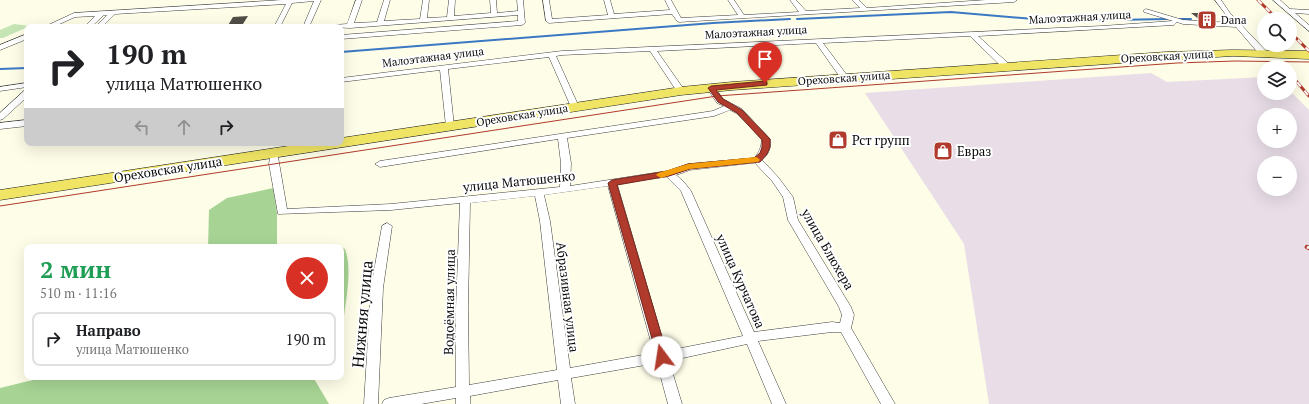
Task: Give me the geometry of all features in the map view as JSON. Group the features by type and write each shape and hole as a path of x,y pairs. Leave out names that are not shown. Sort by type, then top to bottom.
{"main road":[{"name":"Ореховская улица","path":"344,142 681,91 711,88 1006,66 1185,55 1263,53 1306,55"},
{"name":"Ореховская улица","path":"0,195 317,146"}],"street":[{"path":"54,24 74,15 312,0"},
{"path":"307,24 318,0"},
{"path":"350,26 359,0"},
{"path":"380,24 387,0"},
{"path":"423,20 426,0"},
{"path":"450,18 452,0"},
{"path":"493,0 494,15"},
{"path":"344,37 522,23 520,0"},
{"path":"546,0 549,21 674,12"},
{"path":"607,0 612,17"},
{"path":"668,0 679,20 1014,0"},
{"path":"731,0 742,16"},
{"path":"793,0 804,13"},
{"path":"855,0 865,10"},
{"path":"885,0 893,8"},
{"path":"1218,0 1228,14 1263,53"},
{"path":"1276,0 1309,29"},
{"path":"278,24 290,1"},
{"path":"1146,11 1183,22 1238,25"},
{"path":"1288,11 1309,12"},
{"path":"101,24 113,13"},
{"path":"344,26 521,13"},
{"path":"1217,13 1228,14"},
{"path":"90,24 101,14"},
{"name":"Малоэтажная улица","path":"344,80 551,54 652,48 1141,26 1174,23"},
{"path":"971,33 1006,66"},
{"path":"2,46 24,37"},
{"path":"818,41 845,78"},
{"path":"652,48 681,91"},
{"path":"551,54 575,107"},
{"path":"444,68 450,126"},
{"path":"0,88 24,85"},
{"path":"711,88 720,101 739,111 766,139 766,147 763,154 757,160"},
{"path":"0,117 24,96"},
{"path":"380,164 714,113 731,106"},
{"path":"0,126 24,122"},
{"path":"562,137 566,154 567,175 564,190"},
{"name":"улица Матюшенко","path":"274,153 274,164 282,212 367,209 539,193 669,174 688,167 757,160"},
{"name":"улица Блюхера","path":"757,160 775,179 788,197 792,220 845,307 848,315 845,328"},
{"name":"улица Курчатова","path":"669,174 681,184 686,191 779,404"},
{"path":"612,183 675,404"},
{"name":"Абразивная улица","path":"539,193 545,221 568,404"},
{"name":"Водоёмная улица","path":"463,398 462,308 465,200"},
{"name":"Нижняя улица","path":"371,404 377,288 388,226"},
{"path":"389,404 463,398 564,374 662,357 750,338 832,327 845,328 888,404"}],"shaded area":[{"path":"1151,73 1167,82 1257,77 1257,100 1297,100 1297,98 1309,110 1309,404 989,404 964,244 865,93"}],"green space":[{"path":"14,24 24,25 24,29 3,38 0,38 0,30"},
{"path":"273,188 277,213 277,244 208,244 209,210 227,198"},
{"path":"344,248 348,267 347,297 344,318"},
{"path":"33,380 315,380 329,404 0,404 0,388"}],"building":[{"path":"1191,13 1204,13 1215,20 1200,20"},
{"path":"248,16 243,24 229,24 233,17"}],"waterway":[{"path":"797,19 951,12 1058,21 1168,19"},
{"path":"344,52 713,23 790,19"},
{"path":"1180,19 1191,19"},
{"path":"0,69 24,68"}],"tram line":[{"path":"0,206 717,96 1177,63 1235,61 1309,62"}],"railway":[{"path":"1258,0 1270,12"},
{"path":"1297,39 1309,51"},
{"path":"1297,82 1309,96"}],"slow traffic":[{"path":"661,175 669,174 688,167 756,160"}],"place":[{"name":"Dana","path":"1207,20"},
{"name":"Рст групп","path":"838,140"},
{"name":"Евраз","path":"943,151"}],"route":[{"path":"662,357 612,183 669,174 688,167 757,160 763,154 766,147 766,139 739,111 720,101 711,88 765,83"}]}
